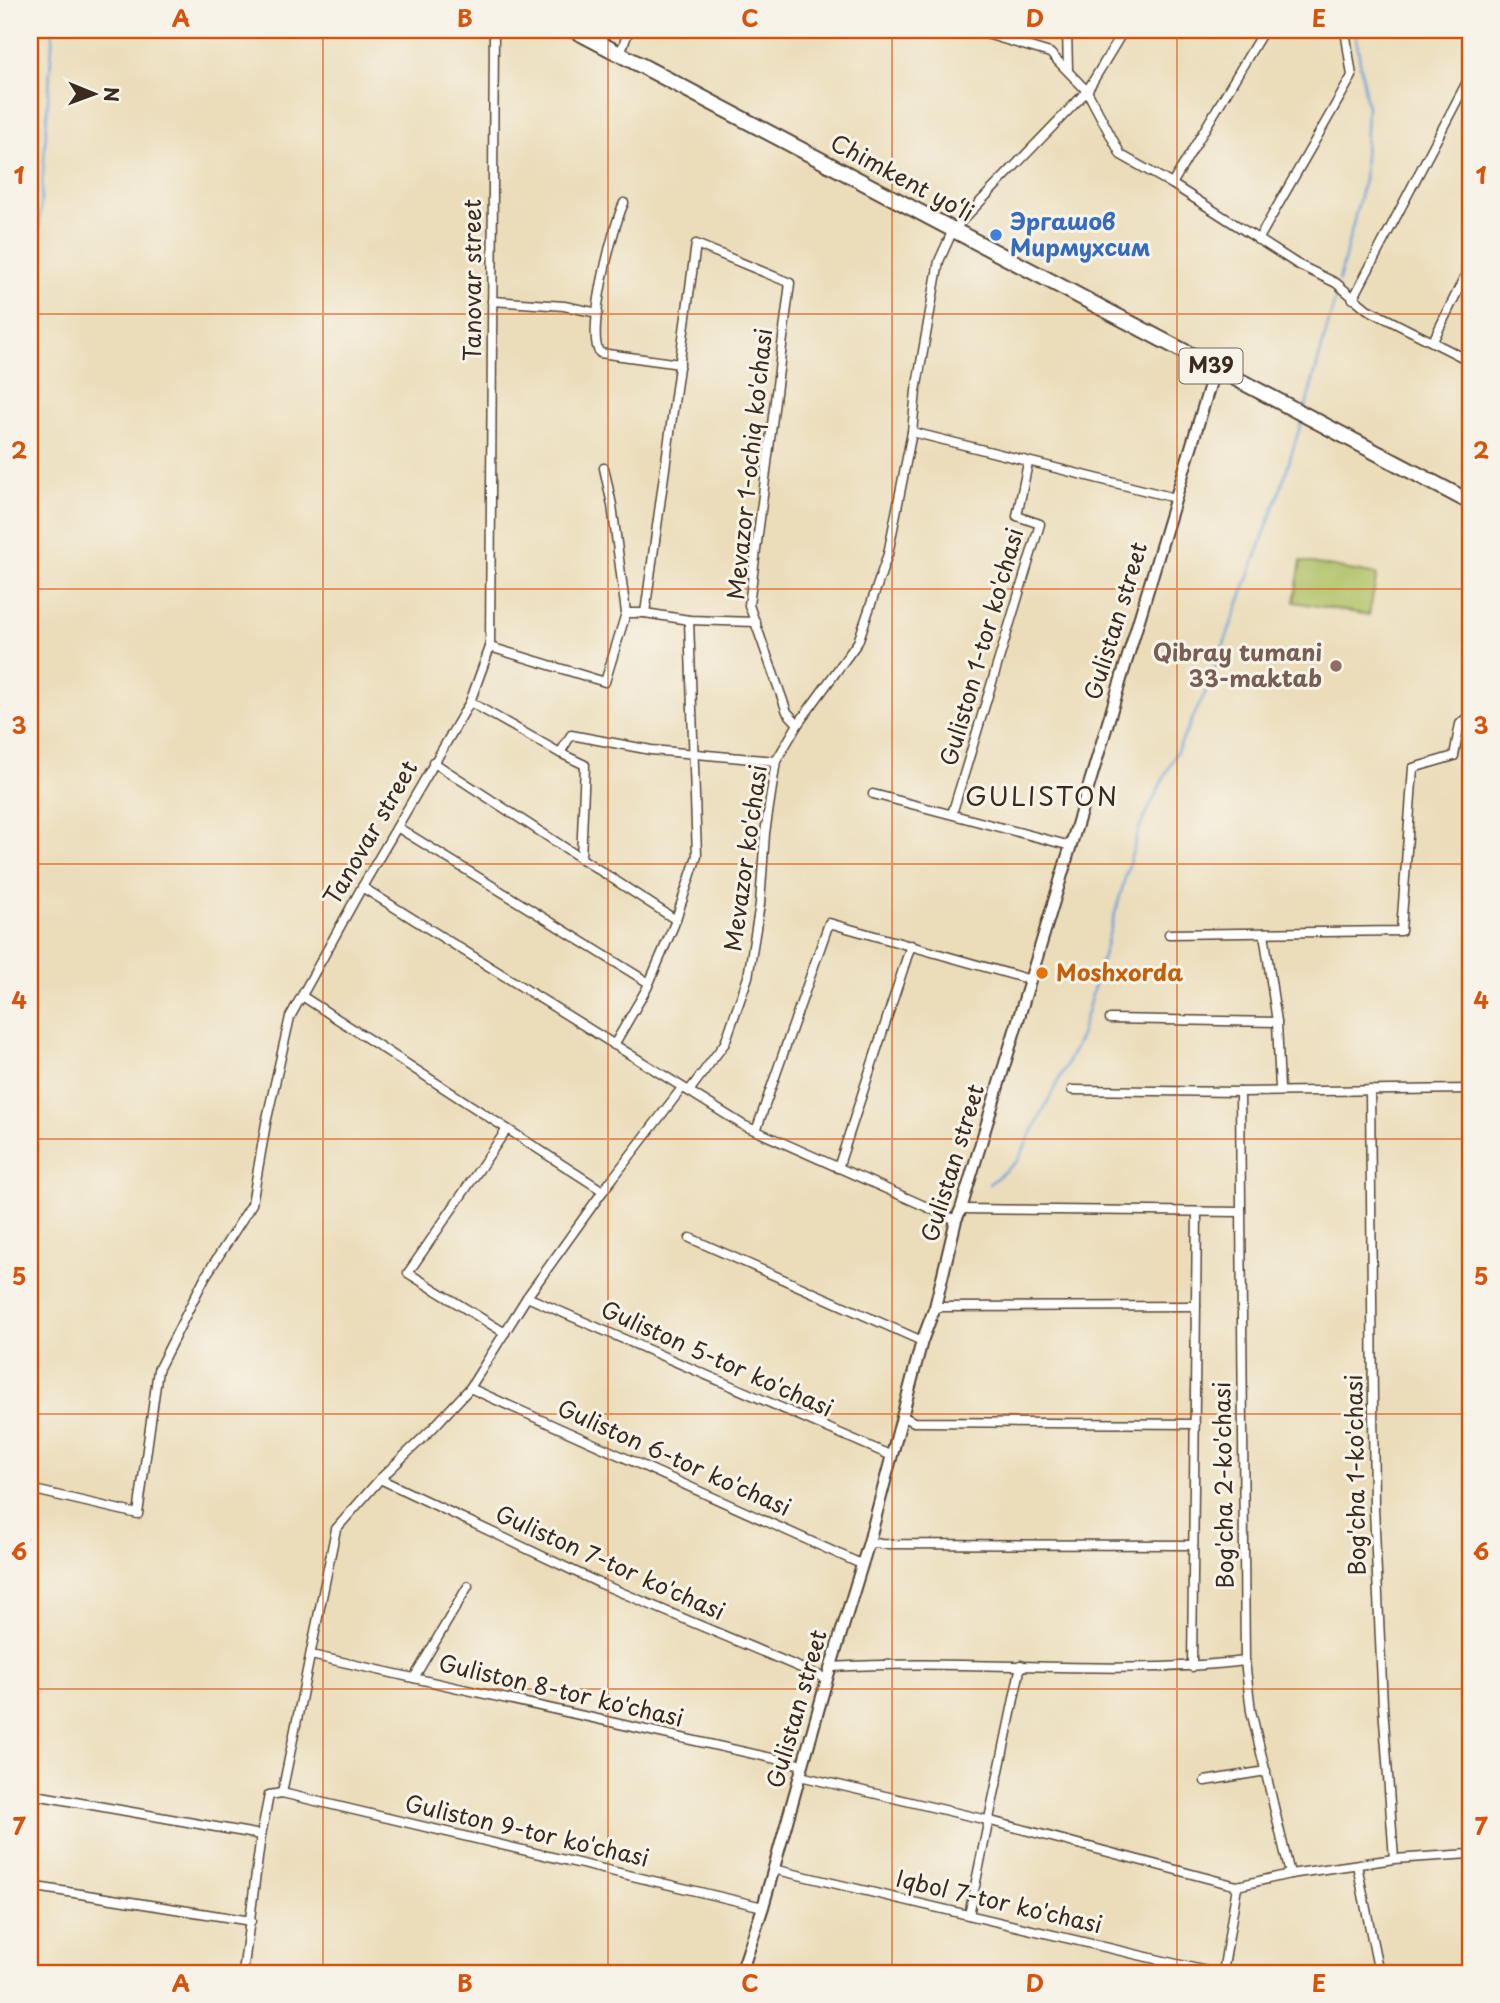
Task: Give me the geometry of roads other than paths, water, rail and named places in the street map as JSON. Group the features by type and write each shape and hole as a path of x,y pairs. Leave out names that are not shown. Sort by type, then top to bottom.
{"highway":[{"name":"Chimkent yo‘li","path":"574,30 1470,502"}],"main road":[{"name":"Gulistan street","path":"741,1973 763,1907 869,1542 922,1341 935,1307 956,1220 1215,368"}],"street":[{"name":"Tanovar street","path":"30,1489 138,1514 158,1370 205,1277 252,1204 266,1123 290,1017 433,762 470,702 490,647 494,30"},
{"path":"620,54 629,30"},
{"path":"973,30 1050,53 1087,91 1121,155 1172,184 1297,264 1336,283 1353,299 1384,318 1470,361"},
{"path":"1067,30 1068,70"},
{"path":"953,230 1087,91 1124,30"},
{"path":"1172,184 1264,30"},
{"path":"1258,240 1352,76 1345,30"},
{"path":"1353,299 1470,76"},
{"path":"624,204 616,219 608,252 594,345 600,353 680,364 645,613"},
{"name":"Mevazor ko'chasi","path":"282,1793 336,1529 380,1479 470,1388 527,1297 603,1191 725,1043 748,977 760,904 765,833 776,761 798,724 858,642 888,554 912,432 916,391 939,261 953,230"},
{"name":"Mevazor 1-ochiq ko'chasi","path":"680,364 696,244 790,283 749,606 787,712 798,724"},
{"path":"1433,341 1470,266"},
{"path":"492,301 564,306 598,313"},
{"path":"912,432 1175,498"},
{"name":"Guliston 1-tor ko'chasi","path":"952,814 1040,524 1017,516 1028,463"},
{"path":"490,647 605,682 626,613 612,505 604,468"},
{"path":"626,613 689,620 756,622"},
{"path":"614,1045 649,983 676,920 697,856 689,620"},
{"path":"470,702 585,765 581,859"},
{"path":"1169,934 1401,931 1413,768 1454,756 1461,724 1470,719"},
{"path":"560,753 571,735 613,744 776,761"},
{"path":"433,762 676,920"},
{"path":"873,794 1071,846"},
{"path":"397,827 649,983"},
{"path":"362,887 685,1089 757,1131 956,1220"},
{"path":"757,1131 829,923 1031,980"},
{"path":"1264,933 1277,1022 1280,1089"},
{"path":"838,1168 911,945"},
{"path":"302,996 603,1191"},
{"path":"1110,1019 1277,1022"},
{"path":"1072,1090 1240,1092 1280,1089 1470,1088"},
{"name":"Bog'cha 1-ko'chasi","path":"1370,1090 1374,1508 1383,1706 1394,1859"},
{"name":"Bog'cha 2-ko'chasi","path":"1240,1092 1245,1661 1251,1711 1290,1874"},
{"path":"505,1333 408,1273 507,1129"},
{"path":"961,1209 1241,1212"},
{"path":"1192,1667 1197,1212"},
{"path":"690,1238 922,1341"},
{"name":"Guliston 5-tor ko'chasi","path":"527,1297 892,1456"},
{"path":"935,1307 1196,1306"},
{"name":"Guliston 6-tor ko'chasi","path":"470,1388 861,1564"},
{"path":"902,1416 914,1422 1195,1424"},
{"name":"Guliston 7-tor ko'chasi","path":"380,1479 599,1583 829,1673"},
{"path":"869,1542 1193,1545"},
{"path":"414,1678 468,1586"},
{"name":"Guliston 8-tor ko'chasi","path":"311,1655 802,1770 1237,1886"},
{"path":"829,1673 1021,1665 1192,1667 1245,1661"},
{"path":"969,1915 1021,1665"},
{"path":"1205,1781 1266,1771"},
{"path":"243,1973 261,1835 269,1795 282,1793"},
{"name":"Guliston 9-tor ko'chasi","path":"282,1793 763,1907"},
{"path":"30,1794 261,1835"},
{"path":"1223,1973 1237,1886 1290,1874 1394,1859 1470,1854"},
{"path":"1357,1865 1379,1973"},
{"name":"Iqbol 7-tor ko'chasi","path":"773,1869 1215,1973"},
{"path":"30,1886 251,1921"}],"waterway":[{"path":"30,341 53,30"},
{"path":"1339,281 1364,180 1367,106 1355,30"},
{"path":"1305,410 1338,288"},
{"path":"989,1184 1018,1160 1079,1040 1139,829 1209,685 1281,488 1302,420"}],"place":[{"name":"Эргашов Мирмухсим","path":"996,235"},
{"name":"Qibray tumani 33-maktab","path":"1336,666"},
{"name":"Moshxorda","path":"1042,973"}],"district":[{"name":"GULISTON","path":"1042,797"}]}
